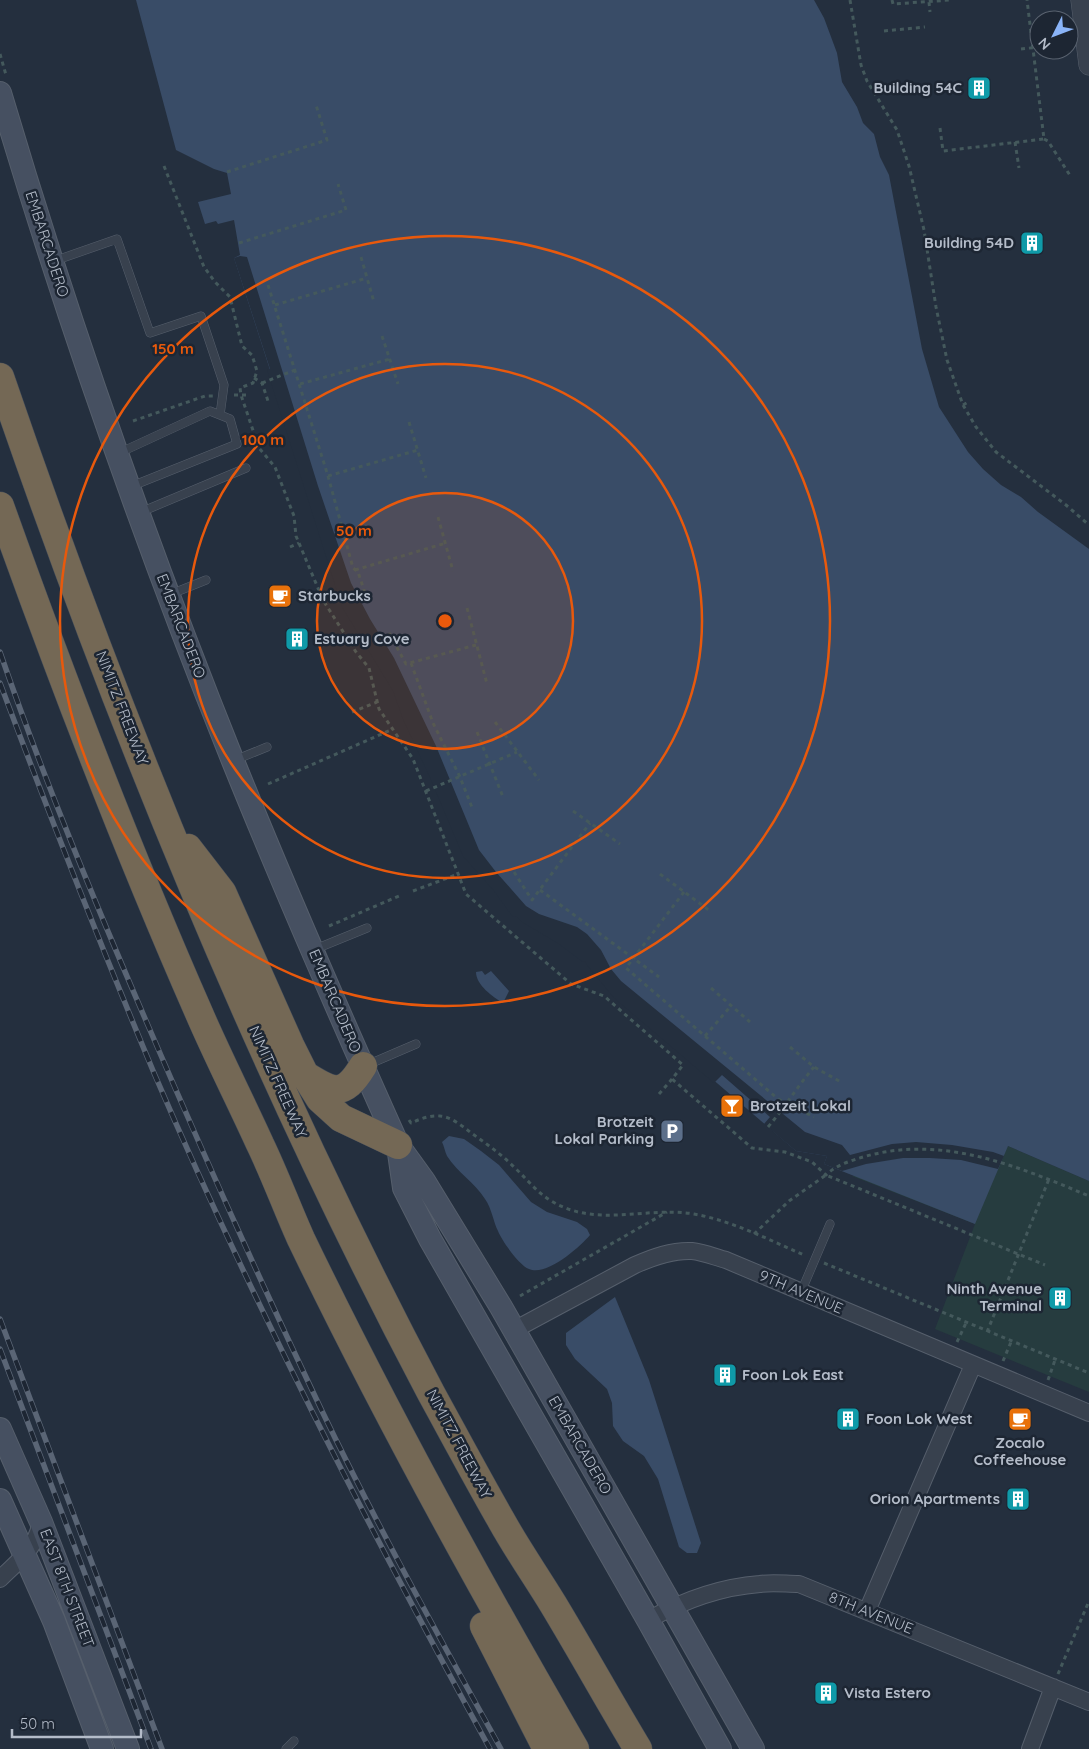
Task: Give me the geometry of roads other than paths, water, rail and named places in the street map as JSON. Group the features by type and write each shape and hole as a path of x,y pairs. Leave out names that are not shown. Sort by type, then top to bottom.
{"highway":[{"name":"NIMITZ FREEWAY","path":"0,376 86,615 163,816 289,1106 370,1273 431,1392 501,1520 638,1749"},
{"path":"0,506 84,733 140,873 199,1014 262,1147 300,1236 384,1403 468,1560 575,1749"},
{"path":"163,816 222,892 305,1075 320,1099 341,1118 404,1134"},
{"path":"305,1075 327,1089 337,1089 347,1086 363,1066"},
{"path":"384,1403 456,1570 547,1749"}],"main road":[{"name":"EMBARCADERO","path":"4,88 52,262 139,513 233,761 363,1066 404,1134 424,1181 514,1330 754,1749"},
{"name":"EMBARCADERO","path":"404,1134 404,1188 430,1239 720,1749"},
{"name":"EAST 8TH STREET","path":"0,1429 41,1522 128,1749"},
{"name":"EAST 8TH STREET","path":"0,1500 54,1621 102,1749"}],"street":[{"path":"1081,0 1089,64"},
{"name":"9TH AVENUE","path":"514,1330 653,1257 673,1252 693,1251 726,1260 1089,1413"},
{"path":"868,1611 973,1365"},
{"path":"0,1580 33,1545 41,1522"},
{"name":"8TH AVENUE","path":"648,1620 672,1607 710,1592 761,1583 799,1584 1089,1702"},
{"path":"1030,1749 1053,1687"}],"lane":[{"path":"52,262 117,239 150,333 201,316 224,385 220,415"},
{"path":"118,453 210,411 230,419 237,444 130,487"},
{"path":"139,513 246,468"},
{"path":"169,594 206,580"},
{"path":"233,761 267,747"},
{"path":"313,950 367,928"},
{"path":"363,1066 416,1044"},
{"path":"801,1292 830,1224"},
{"path":"286,1749 294,1741"}],"water":[{"path":"136,0 814,0 824,18 837,53 842,82 857,107 863,123 874,134 880,157 889,175 922,349 939,407 968,452 983,469 1001,485 1021,497 1038,512 1089,549 1089,1181 1008,1146 975,1224 824,1164 827,1156 796,1151 617,997 590,964 496,889 396,690 317,516 234,258 240,255 234,220 218,224 216,221 205,224 198,202 231,194 227,173 214,169 176,150"},
{"path":"482,971 485,975 491,971 509,991 503,1003 482,986 476,972"},
{"path":"449,1136 464,1139 499,1165 531,1202 547,1212 577,1222 587,1229 590,1235 571,1253 553,1265 536,1270 525,1267 503,1241 485,1199 447,1156 442,1142"},
{"path":"615,1297 649,1380 701,1543 697,1553 687,1553 679,1547 658,1479 644,1456 623,1441 613,1426 612,1403 607,1389 575,1359 566,1345 566,1333"}],"railway":[{"path":"0,652 34,747 90,889 256,1269 322,1411 365,1497 409,1582 501,1749"},
{"path":"0,683 75,879 134,1025 231,1245 314,1415 400,1583 490,1749"},
{"path":"0,1319 162,1749"},
{"path":"0,1349 151,1749"}],"place":[{"name":"Building 54C","path":"979,88"},
{"name":"Building 54D","path":"1032,243"},
{"name":"Starbucks","path":"280,596"},
{"name":"Estuary Cove","path":"297,639"},
{"name":"Brotzeit Lokal","path":"732,1106"},
{"name":"Brotzeit Lokal Parking","path":"672,1131"},
{"name":"Ninth Avenue Terminal","path":"1060,1298"},
{"name":"Foon Lok East","path":"725,1375"},
{"name":"Foon Lok West","path":"848,1419"},
{"name":"Zocalo Coffeehouse","path":"1020,1419"},
{"name":"Orion Apartments","path":"1018,1499"},
{"name":"Vista Estero","path":"826,1693"}]}
